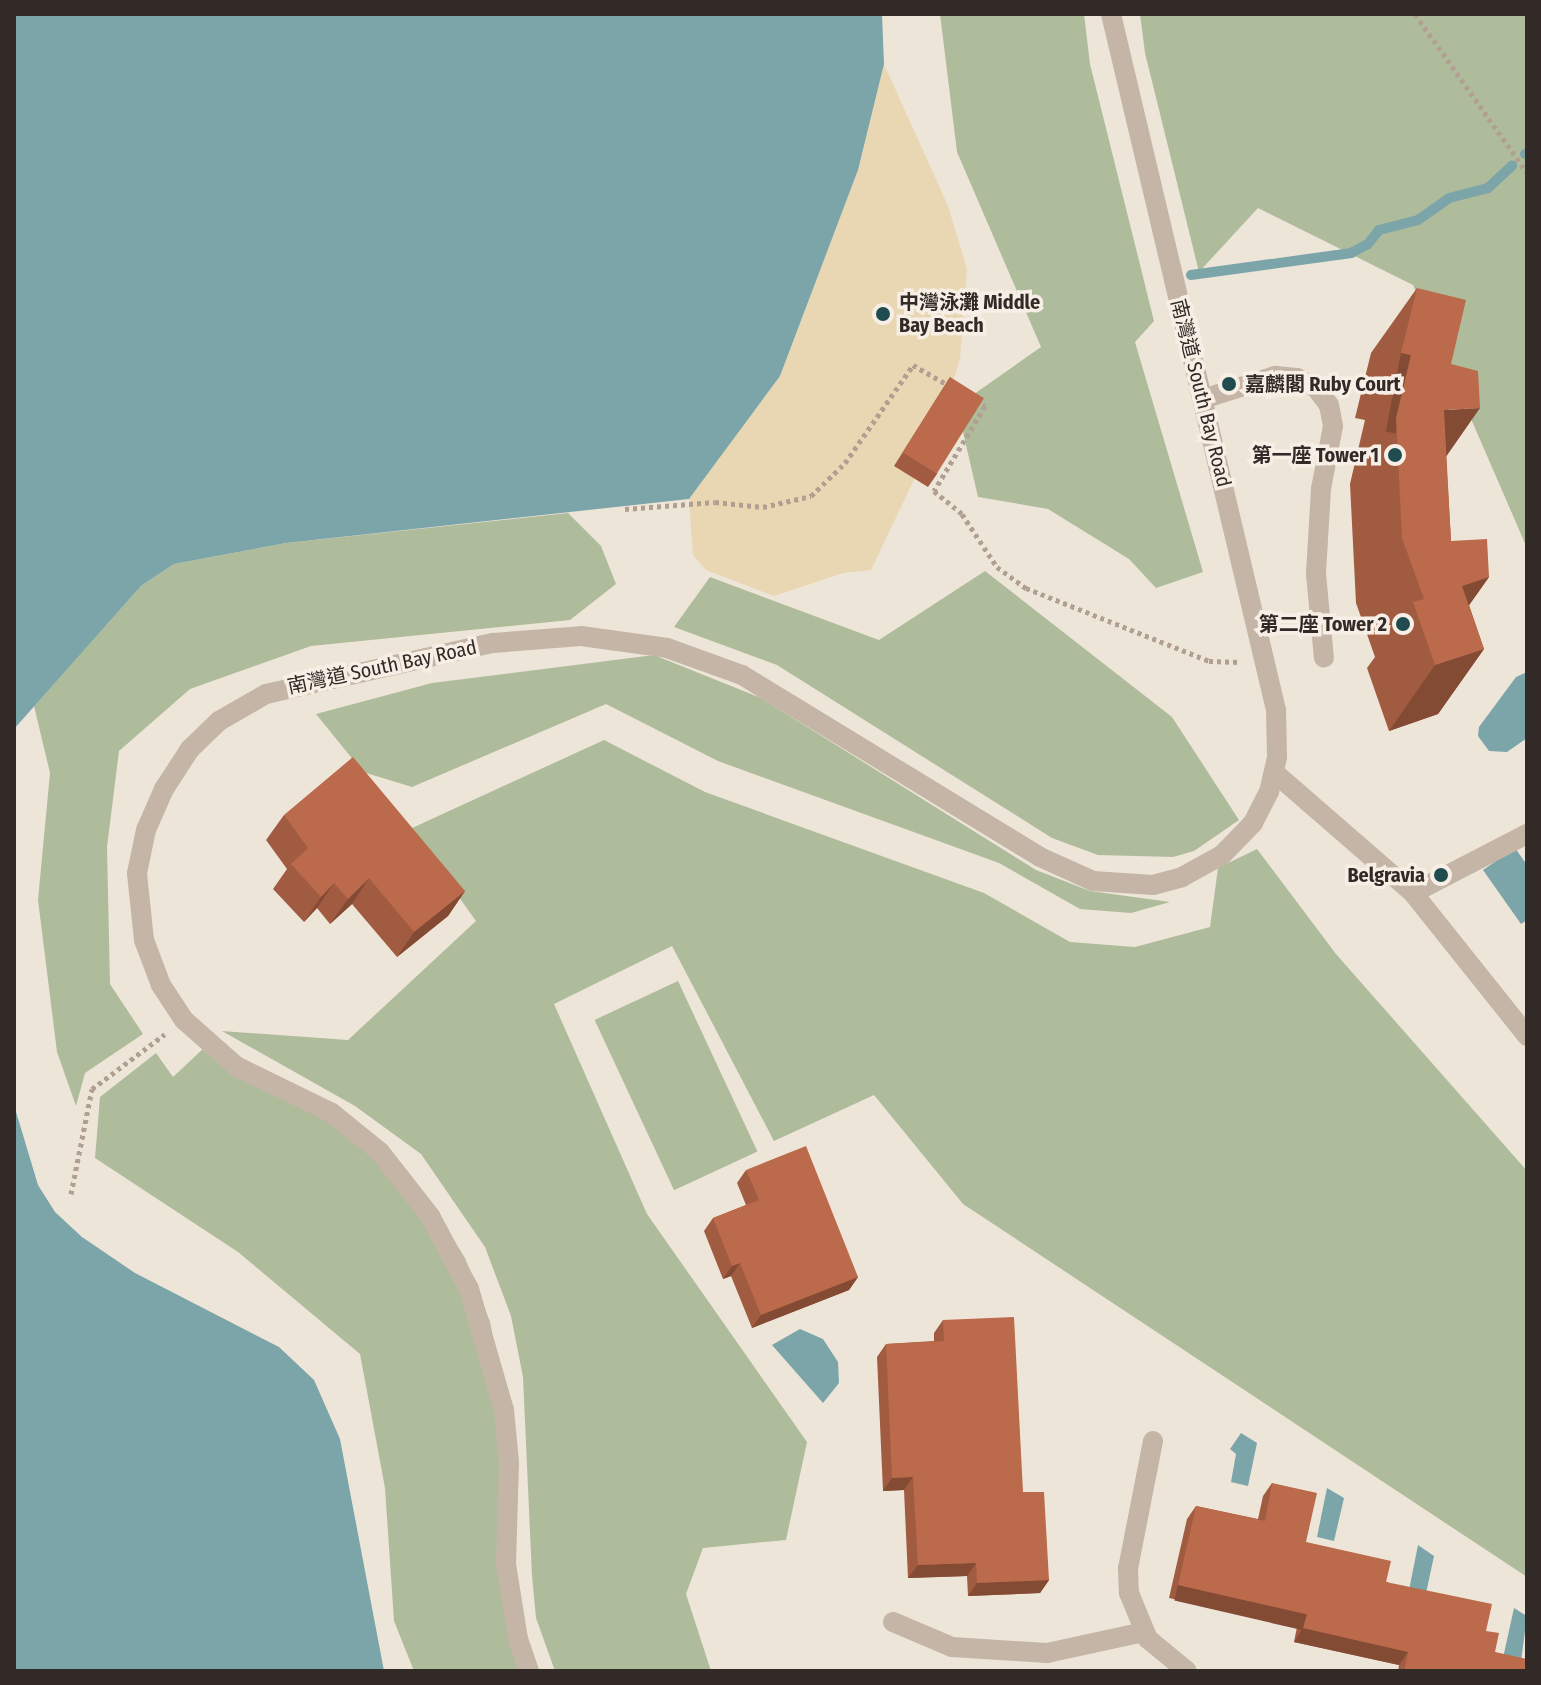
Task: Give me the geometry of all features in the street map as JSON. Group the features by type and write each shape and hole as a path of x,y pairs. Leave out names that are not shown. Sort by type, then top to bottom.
{"street":[{"name":"南灣道 South Bay Road","path":"529,1671 515,1626 506,1564 509,1462 504,1410 480,1316 444,1238 395,1169 349,1124 249,1075 184,1020 152,965 140,916 137,873 153,811 190,749 219,721 266,694 331,676 523,639 612,638 667,648 764,686 1040,857 1112,885 1170,881 1222,855 1253,823 1275,773 1276,710 1111,14"},
{"path":"1203,399 1275,376 1297,378 1316,388 1329,405 1333,426 1321,489 1316,574 1324,658"},
{"path":"1275,773 1413,893 1527,1036"},
{"path":"1413,893 1527,834"},
{"path":"1153,1441 1128,1568 1129,1593 1144,1632 1164,1657 1187,1671"},
{"path":"893,1622 952,1647 1047,1653 1144,1632"}],"path":[{"path":"1415,14 1527,173"},
{"path":"625,509 715,502 763,507 811,496 845,463 913,365 961,392"},
{"path":"973,399 985,406 934,491 962,514 997,567 1026,588 1209,661 1232,664 1264,656"},
{"path":"71,1194 92,1089 184,1020"}],"green space":[{"path":"940,14 1084,14 1090,64 1154,321 1135,342 1203,572 1156,588 1129,559 1048,509 978,497 957,406 1041,347 957,152"},
{"path":"1140,14 1527,14 1527,548 1413,285 1258,208 1199,272 1145,53"},
{"path":"568,513 601,546 616,584 570,620 311,646 190,689 119,751 107,847 110,984 143,1034 85,1073 76,1106 57,1052 38,900 50,773 34,706 141,586 174,564 286,543"},
{"path":"985,571 1172,717 1239,820 1194,851 1173,857 1098,855 1052,838 777,665 674,627 710,577 879,640"},
{"path":"654,655 761,698 1036,870 1090,891 1170,902 1131,913 1080,909 999,863 718,761 606,704 412,787 363,772 316,714 432,683"},
{"path":"604,740 705,792 984,893 1070,942 1135,947 1210,927 1218,868 1257,849 1336,954 1527,1171 1527,1577 963,1204 874,1095 774,1141 672,946 554,1004 647,1214 807,1442 786,1540 703,1548 686,1594 711,1671 555,1671 536,1618 523,1377 511,1316 485,1247 421,1154 355,1106 222,1031 348,1040 476,921 410,829"},
{"path":"678,981 757,1151 674,1190 595,1020"},
{"path":"205,1047 343,1125 435,1211 465,1258 490,1322 501,1379 510,1578 531,1671 414,1671 394,1621 385,1488 360,1354 238,1252 95,1158 100,1097 156,1053 173,1077"}],"sand":[{"name":"中灣泳灘 Middle Bay Beach","path":"884,64 948,206 967,269 960,359 938,429 871,570 843,573 774,596 706,570 693,555 689,499 780,376 858,170"}],"water":[{"path":"14,14 882,14 884,64 858,170 780,376 689,499 286,543 174,564 141,586 14,729"},
{"path":"1527,672 1527,738 1507,752 1489,751 1478,736 1479,727 1516,677"},
{"path":"1515,848 1527,865 1527,920 1521,924 1483,870"},
{"path":"14,1105 38,1185 55,1212 82,1237 135,1273 279,1347 314,1380 340,1439 384,1671 14,1671"},
{"path":"800,1329 823,1339 838,1362 839,1383 823,1403 772,1345"},
{"path":"1241,1433 1257,1443 1248,1486 1231,1482 1236,1454 1230,1449"},
{"path":"1327,1488 1344,1498 1334,1541 1317,1537"},
{"path":"1418,1545 1434,1556 1425,1598 1408,1595"},
{"path":"1514,1608 1527,1616 1521,1661 1503,1658"}],"building":[{"path":"1417,288 1466,300 1451,364 1478,371 1480,408 1444,410 1451,541 1487,539 1489,577 1462,586 1484,649 1435,665 1413,602 1424,599 1402,538 1396,418 1411,355 1401,353"},
{"path":"950,377 984,398 937,474 903,452"},
{"path":"353,757 465,891 414,932 369,878 348,899 334,883 321,897 291,864 308,848 284,815"},
{"path":"806,1146 858,1277 761,1315 740,1263 732,1266 713,1218 759,1200 746,1170"},
{"path":"1014,1317 1023,1492 1044,1492 1049,1580 977,1583 976,1563 918,1565 913,1477 892,1478 886,1344 944,1341 943,1320"},
{"path":"1272,1483 1317,1493 1306,1542 1391,1561 1386,1582 1492,1604 1486,1631 1499,1633 1495,1652 1527,1659 1527,1671 1404,1671 1408,1652 1303,1628 1307,1614 1178,1585 1196,1506 1265,1521"}],"waterway":[{"path":"1191,275 1351,253 1368,244 1379,230 1418,220 1449,198 1488,188 1512,166"}],"place":[{"name":"中灣泳灘 Middle Bay Beach","path":"883,314"},
{"name":"嘉麟閣 Ruby Court","path":"1229,384"},
{"name":"第一座 Tower 1","path":"1395,455"},
{"name":"第二座 Tower 2","path":"1403,624"},
{"name":"Belgravia","path":"1441,875"}]}
